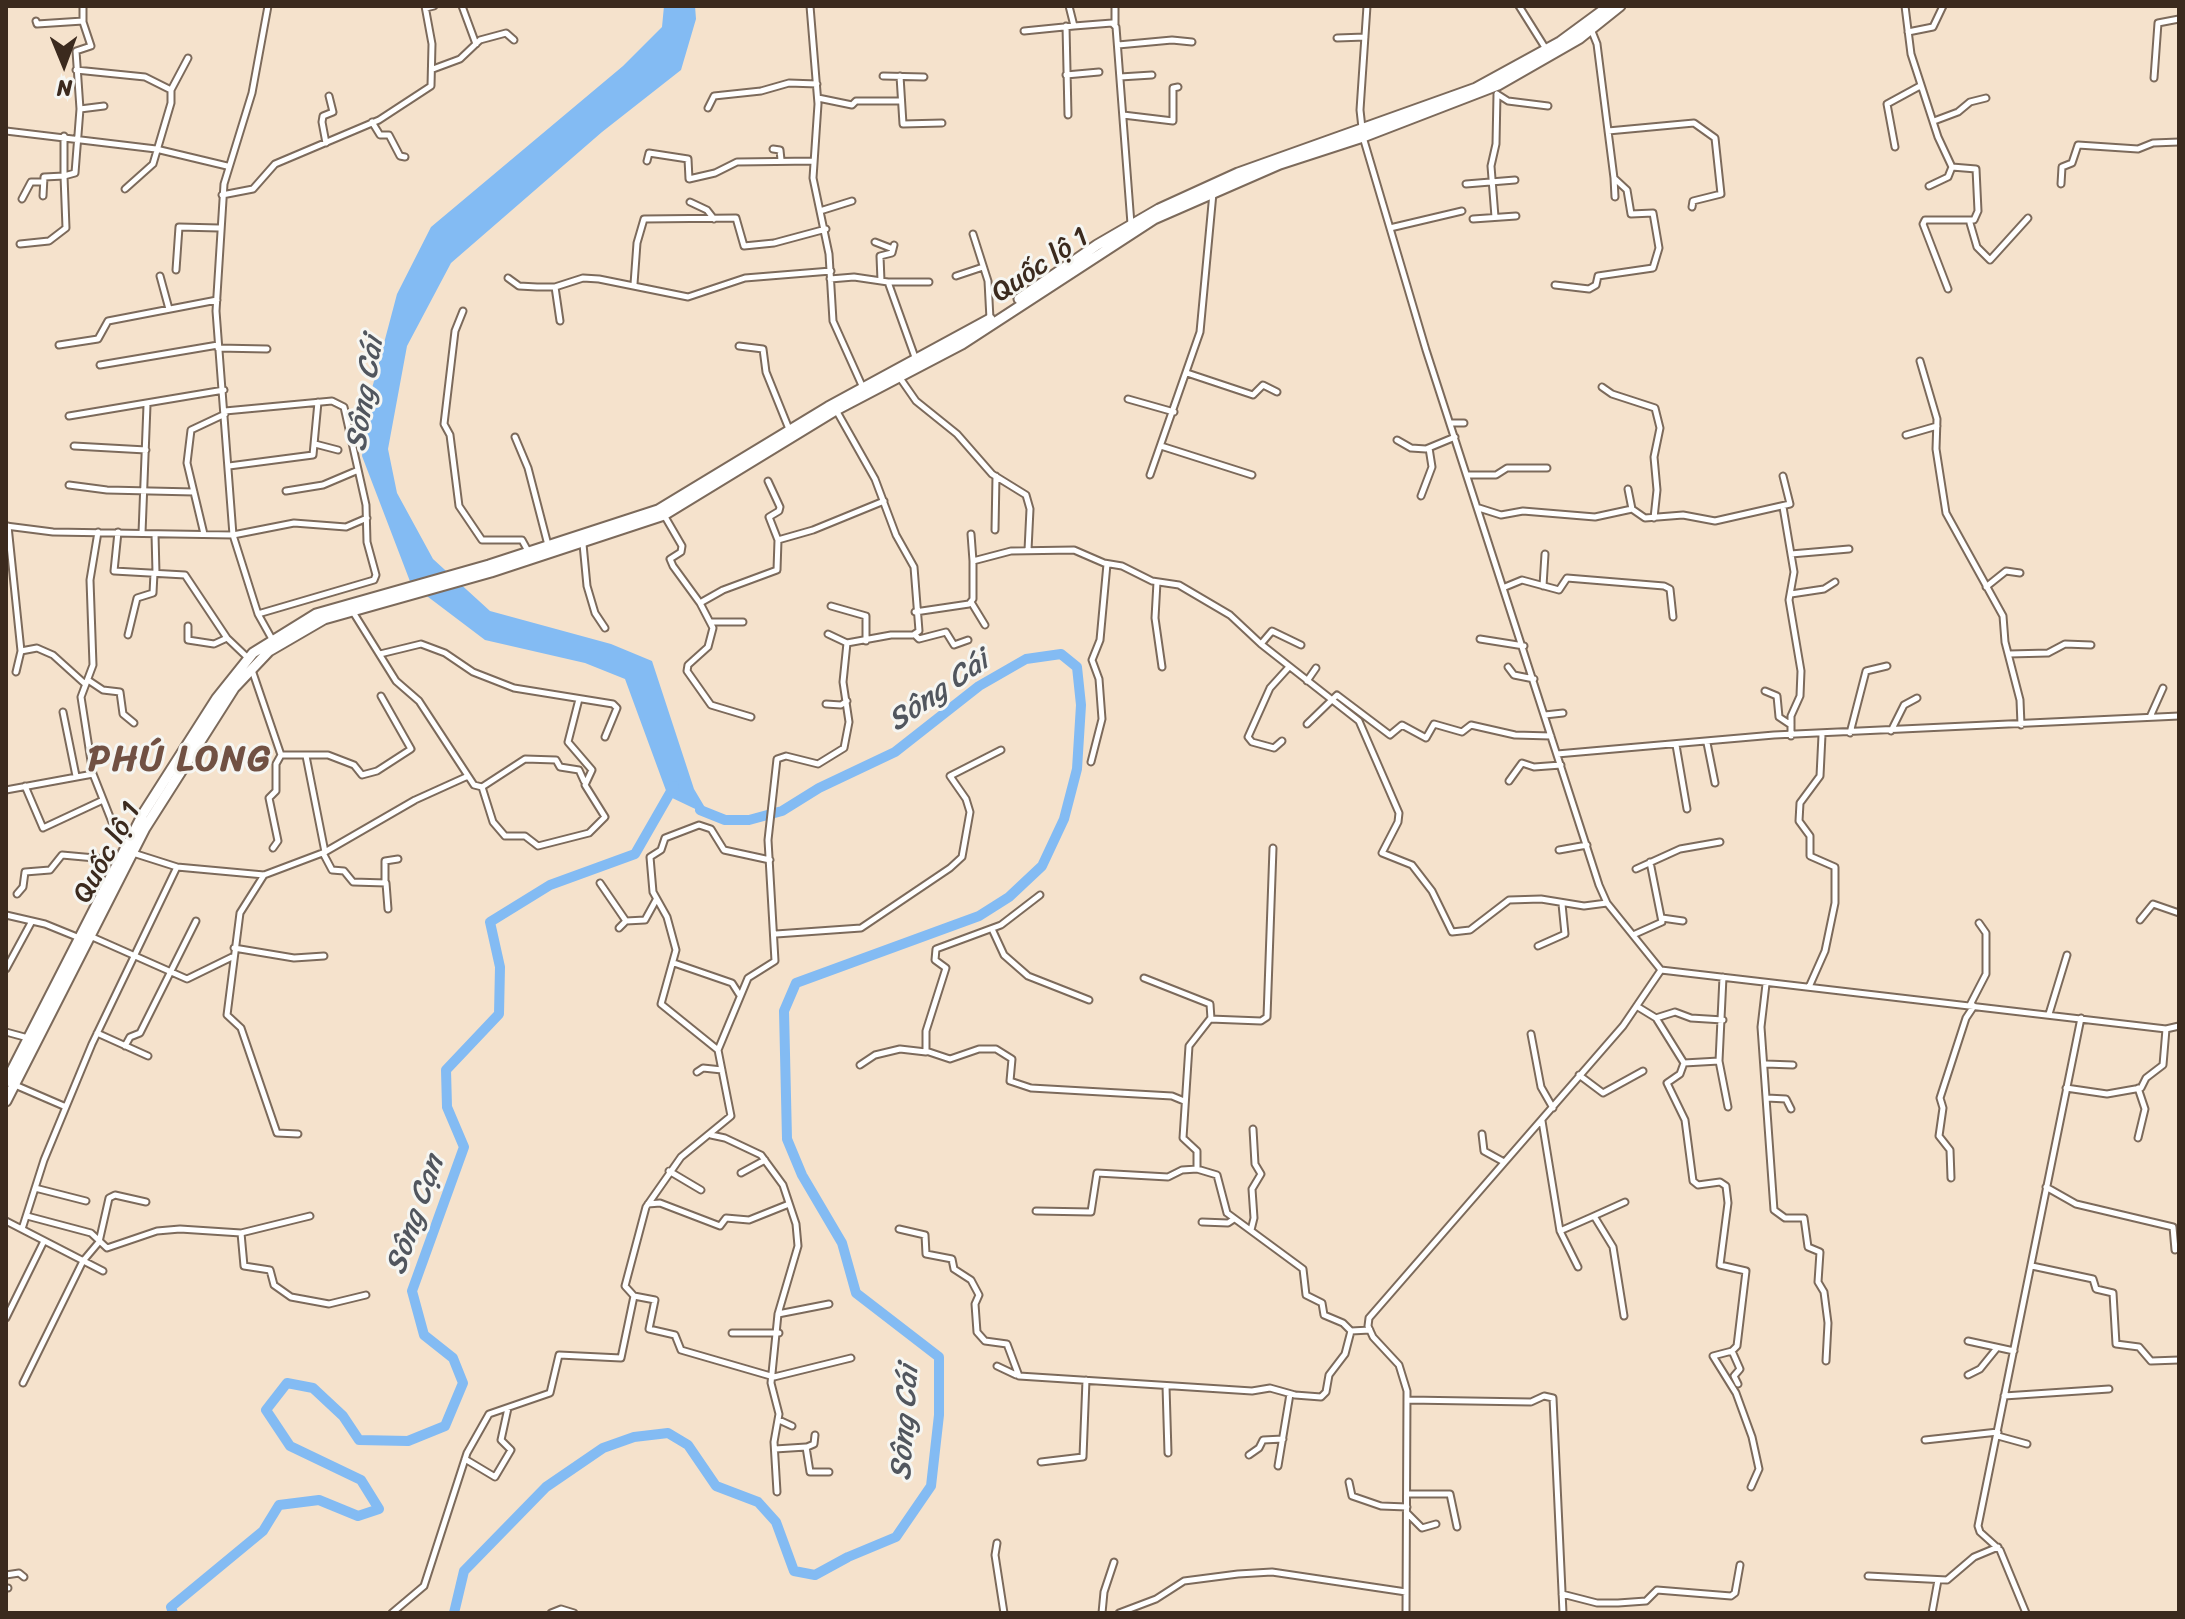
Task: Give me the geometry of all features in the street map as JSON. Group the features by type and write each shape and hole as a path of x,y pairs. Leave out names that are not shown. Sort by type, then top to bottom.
{"highway":[{"name":"Quốc lộ 1","path":"490,569 528,551 658,510 789,430 900,378 970,339 1132,232 1213,191 1476,88 1547,50 1609,6"},
{"name":"Quốc lộ 1","path":"490,569 583,544 664,515 990,319 1131,225 1238,173 1493,91 1591,29 1620,6"},
{"path":"362,605 490,569"},
{"name":"Quốc lộ 1","path":"8,1081 89,936 129,848 194,733 272,639 313,615 343,605 362,605"},
{"name":"Quốc lộ 1","path":"250,663 299,631 362,605"},
{"name":"Quốc lộ 1","path":"6,1101 8,1081 77,937 117,860 129,848"}],"street":[{"path":"43,196 44,177 75,173 75,137 80,109 76,50 91,46 83,21 83,6"},
{"path":"268,6 252,93 227,166 219,228 217,300 233,535 258,614 272,639"},
{"path":"222,195 253,189 275,164 372,122 431,86 433,69 426,7 434,6"},
{"path":"462,6 476,44"},
{"path":"810,6 818,98 814,184 826,229 833,321 865,392"},
{"path":"1069,6 1074,26"},
{"path":"1115,6 1131,225"},
{"path":"1367,6 1362,134 1450,423 1607,903 1661,970 2166,1029 2177,1026"},
{"path":"1519,6 1547,50"},
{"path":"1905,6 1911,54 1921,76 1920,86 1952,167 1948,177 1929,186"},
{"path":"1908,32 1933,27 1943,6"},
{"path":"2154,78 2158,23 2179,19"},
{"path":"36,21 37,24 83,21"},
{"path":"1024,31 1115,24"},
{"path":"1066,26 1068,115"},
{"path":"1591,29 1597,44 1615,197"},
{"path":"433,69 460,59 476,44 504,33 514,40"},
{"path":"1337,38 1365,37"},
{"path":"1118,45 1172,40 1192,42"},
{"path":"125,189 151,166 171,103 171,90 188,58"},
{"path":"76,70 145,77 171,90"},
{"path":"1066,75 1099,72"},
{"path":"1120,77 1152,75"},
{"path":"883,76 924,77"},
{"path":"900,76 903,124 942,123"},
{"path":"708,108 714,96 761,91 789,83 817,84"},
{"path":"1895,147 1887,104 1920,86"},
{"path":"1123,115 1173,121 1173,88 1178,87"},
{"path":"1493,91 1508,101 1548,106"},
{"path":"1493,91 1495,217"},
{"path":"326,143 322,122 323,116 333,112 329,96"},
{"path":"818,98 852,105 856,101 901,101"},
{"path":"1934,121 1958,112 1970,102 1986,98"},
{"path":"80,109 104,106"},
{"path":"372,122 380,135 389,135 401,157 405,157"},
{"path":"1608,131 1694,123 1715,138 1721,194 1693,201 1692,207"},
{"path":"6,131 156,149 227,166"},
{"path":"20,244 49,241 66,228 64,136"},
{"path":"2061,184 2062,167 2072,163 2078,145 2138,149 2153,143 2179,142"},
{"path":"773,149 780,150 781,160"},
{"path":"647,161 649,153 688,159 688,178 692,179 737,162 769,164 781,160 814,161"},
{"path":"1952,167 1976,168 1978,211 1970,223 1977,247 1990,260 2028,218"},
{"path":"1555,285 1589,289 1596,285 1598,276 1655,267 1659,244 1653,213 1631,214 1627,190 1614,178"},
{"path":"1466,184 1515,180"},
{"path":"22,199 29,183 43,182"},
{"path":"1150,475 1187,373 1204,308 1213,191"},
{"path":"820,211 852,201"},
{"path":"690,202 707,210 714,219"},
{"path":"1390,228 1462,211"},
{"path":"1473,219 1516,216"},
{"path":"634,284 644,219 737,218 744,246 774,243 826,229"},
{"path":"1948,289 1923,224 1925,220 1970,223"},
{"path":"176,270 179,227 219,228"},
{"path":"973,234 988,281 990,319"},
{"path":"875,242 893,247 892,253 880,256 884,282 917,361"},
{"path":"956,276 983,267"},
{"path":"508,278 524,287 555,287 583,278 634,284 688,297 745,278 831,271"},
{"path":"160,276 169,309"},
{"path":"830,279 929,282"},
{"path":"555,287 560,321"},
{"path":"59,345 98,339 108,321 217,300"},
{"path":"463,311 455,331 444,424 450,435 459,506 482,540 522,540 528,551"},
{"path":"100,365 218,346 267,349"},
{"path":"739,346 763,349 766,372 789,430"},
{"path":"1920,361 1927,377 1946,513 2003,616 2020,700 2015,726"},
{"path":"1187,373 1253,395 1263,385 1277,392"},
{"path":"900,378 916,401 957,434 996,476 1021,491 1028,500 1028,550"},
{"path":"1602,387 1612,394 1655,408 1660,428 1654,457 1657,490 1654,518"},
{"path":"69,416 224,390"},
{"path":"1128,399 1174,412"},
{"path":"229,466 313,455 318,401"},
{"path":"204,534 187,463 191,430 225,412 318,401 332,401 347,411 367,518 367,542 376,577 258,614"},
{"path":"142,533 147,405"},
{"path":"836,410 884,501 896,535 915,570 915,612 919,627 915,635"},
{"path":"1450,423 1464,423"},
{"path":"1906,435 1933,427"},
{"path":"515,437 528,468 548,546"},
{"path":"1397,440 1411,448 1429,448 1455,437"},
{"path":"315,444 338,450"},
{"path":"74,446 146,450"},
{"path":"1161,446 1252,475"},
{"path":"1421,496 1432,467 1429,448"},
{"path":"1467,475 1496,475 1507,468 1547,468"},
{"path":"286,491 323,485 356,471"},
{"path":"995,530 996,476"},
{"path":"1628,489 1632,509 1643,517 1683,515 1715,521 1783,507 1792,501 1783,476"},
{"path":"700,603 777,570 778,540 769,517 780,509 768,481"},
{"path":"69,485 194,492"},
{"path":"778,540 813,530 884,501"},
{"path":"1783,507 1791,554 1789,600 1801,671 1800,696 1792,713 1791,736"},
{"path":"1478,508 1501,515 1523,511 1595,517 1632,509"},
{"path":"664,515 682,546 671,562 711,622 711,639 688,665 687,671 711,705 751,717"},
{"path":"16,672 21,651 7,526 53,532 233,535 294,523 346,527 367,518"},
{"path":"98,532 90,580 93,665 81,697 93,774 129,848 177,867 264,875 324,853 415,800 468,776"},
{"path":"118,532 114,571 187,577 227,638 250,663 281,755 276,764 276,791 269,794 278,841 273,848"},
{"path":"128,635 137,598 153,593 155,534"},
{"path":"971,534 971,602 985,625"},
{"path":"583,544 587,586 595,613 605,628"},
{"path":"1791,554 1849,549"},
{"path":"973,561 988,554 1069,550 1107,564 1122,566 1157,582 1182,586 1230,615 1362,726 1399,813 1398,822 1382,853 1412,865 1432,891 1452,932 1470,930 1513,900 1584,906 1607,903"},
{"path":"1543,586 1545,554"},
{"path":"1091,762 1102,719 1099,679 1092,660 1100,640 1107,564"},
{"path":"1986,587 2006,571 2020,573"},
{"path":"1505,587 1522,580 1561,589 1567,578 1667,587 1673,617"},
{"path":"1157,582 1155,618 1162,667"},
{"path":"1791,594 1824,589 1835,582"},
{"path":"338,590 343,605"},
{"path":"308,600 313,615"},
{"path":"915,612 971,602"},
{"path":"831,606 866,616 866,641"},
{"path":"353,611 396,681 419,701 474,785 482,787 525,759 556,760 560,767 579,770 589,797 603,811 604,821 589,833 538,846 525,836 500,833 493,822 482,787"},
{"path":"711,622 743,622"},
{"path":"188,626 188,640 214,644 227,638"},
{"path":"1261,644 1272,631 1301,645"},
{"path":"828,634 847,643 891,635 915,635 919,639 946,632 954,645 968,640"},
{"path":"1480,639 1524,646"},
{"path":"847,643 843,679 849,722 843,750 818,764 779,756 774,769 768,840 776,934 774,965 748,978 718,1050 732,1111 710,1135 681,1157 648,1204 625,1286 634,1296 655,1300 649,1329 675,1335 681,1350 774,1377 851,1358"},
{"path":"380,654 421,644 496,682 579,699 601,700 617,706 605,737"},
{"path":"2009,654 2048,653 2065,644 2091,645"},
{"path":"21,651 39,649 53,655 86,682 103,690 120,692 123,714 134,723"},
{"path":"1850,733 1866,671 1887,666"},
{"path":"1282,741 1274,748 1252,742 1248,737 1270,688 1289,667"},
{"path":"1508,667 1512,674 1534,679"},
{"path":"1309,679 1316,668"},
{"path":"2150,717 2163,688"},
{"path":"1765,691 1777,696 1779,717 1791,725"},
{"path":"281,755 328,755 354,765 362,775 377,771 411,750 381,696"},
{"path":"1307,724 1332,698"},
{"path":"1332,698 1390,735 1402,725 1426,738 1434,724 1462,732 1471,725 1515,735 1551,736"},
{"path":"1891,731 1902,708 1917,698"},
{"path":"579,699 567,736 573,750 585,758 592,770 584,782"},
{"path":"826,704 841,705 847,701"},
{"path":"63,712 76,776"},
{"path":"1545,715 1563,713"},
{"path":"1557,754 1791,736 2179,716"},
{"path":"1809,987 1825,951 1835,903 1836,868 1810,856 1810,834 1799,821 1800,803 1821,770 1822,735"},
{"path":"1707,743 1715,783"},
{"path":"1676,745 1687,809"},
{"path":"776,934 861,928 950,868 962,857 970,812 966,799 950,776 1001,750"},
{"path":"306,756 324,853 332,870 344,871 353,882 385,882"},
{"path":"1509,781 1522,763 1536,767 1561,765"},
{"path":"6,790 93,774"},
{"path":"25,786 43,828 103,800"},
{"path":"718,1050 662,1006 674,963 675,946 667,917 651,885 650,857 661,850 665,838 683,829 705,826 719,838 724,850 770,860"},
{"path":"1636,869 1680,849 1720,842"},
{"path":"1559,850 1587,845"},
{"path":"1211,1019 1261,1021 1267,1017 1273,848"},
{"path":"17,894 23,887 25,872 50,870 62,855 117,860"},
{"path":"388,909 385,861 398,859"},
{"path":"1633,935 1659,926 1662,918 1650,862"},
{"path":"22,1229 35,1188 97,1033 177,867"},
{"path":"264,875 240,913 227,1015 241,1028 279,1136 298,1134"},
{"path":"600,883 626,921"},
{"path":"927,1053 926,1031 946,968 935,960 936,950 1015,917 1040,895"},
{"path":"619,928 626,921 645,920 657,899"},
{"path":"1538,946 1565,934 1562,904"},
{"path":"2140,920 2153,904 2179,913"},
{"path":"6,915 33,920 77,937"},
{"path":"1662,918 1683,921"},
{"path":"6,969 33,920"},
{"path":"125,1046 130,1037 140,1033 196,921"},
{"path":"1951,1178 1950,1150 1939,1136 1943,1108 1941,1095 1966,1018 1986,971 1986,933 1979,923"},
{"path":"992,929 1004,955 1023,973 1089,1000"},
{"path":"89,936 133,958 192,979 232,957"},
{"path":"234,948 294,958 324,956"},
{"path":"2049,1014 2067,955"},
{"path":"674,963 732,983 739,994"},
{"path":"1406,1613 1408,1400 1399,1365 1370,1330 1369,1318 1638,1007 1661,970"},
{"path":"1723,977 1719,1061 1728,1107"},
{"path":"1144,978 1210,1004 1211,1019 1188,1049 1183,1138 1197,1151 1197,1169"},
{"path":"1766,984 1761,1027 1774,1210 1785,1218 1804,1218 1808,1247 1820,1252 1818,1282 1824,1292 1828,1323 1826,1361"},
{"path":"1638,1007 1656,1018 1684,1063"},
{"path":"1656,1018 1675,1012 1691,1018 1723,1020"},
{"path":"2026,1613 1998,1547 1980,1532 1978,1526 2081,1018"},
{"path":"2066,1088 2107,1094 2138,1088 2163,1065 2166,1029"},
{"path":"6,1032 28,1038"},
{"path":"97,1033 148,1056"},
{"path":"1531,1034 1541,1087 1553,1108"},
{"path":"860,1065 875,1055 900,1049 950,1059 979,1049 996,1049 1011,1057 1008,1079 1020,1085 1172,1096 1185,1102"},
{"path":"1684,1063 1719,1061"},
{"path":"1684,1063 1680,1074 1667,1083 1688,1132 1692,1179 1698,1185 1723,1183 1727,1191 1716,1264 1745,1269 1747,1273 1738,1343 1732,1351 1716,1353 1713,1358 1736,1393 1752,1437 1759,1469 1751,1487"},
{"path":"1766,1064 1793,1065"},
{"path":"697,1072 718,1067 723,1070"},
{"path":"1579,1075 1603,1093 1643,1071"},
{"path":"8,1081 66,1107"},
{"path":"2138,1088 2145,1109 2138,1138"},
{"path":"1767,1098 1786,1099 1791,1109"},
{"path":"1542,1120 1560,1231 1578,1267"},
{"path":"1251,1230 1254,1218 1252,1189 1261,1174 1255,1164 1253,1129"},
{"path":"1482,1134 1484,1151 1504,1162"},
{"path":"710,1135 757,1152 765,1160 783,1185 798,1246 778,1314 779,1333 771,1383 779,1420 775,1449 777,1492"},
{"path":"741,1173 765,1160"},
{"path":"1036,1211 1091,1212 1097,1173 1168,1177 1182,1170 1197,1169 1217,1175 1225,1210 1303,1269 1306,1295 1321,1302 1324,1315 1343,1323 1351,1331 1370,1330"},
{"path":"669,1171 701,1190"},
{"path":"2046,1187 2076,1204 2172,1226 2175,1250"},
{"path":"35,1188 86,1201"},
{"path":"23,1383 83,1261 99,1242 111,1195 146,1202"},
{"path":"1560,1231 1625,1202"},
{"path":"648,1204 660,1203 720,1226 726,1218 749,1220 789,1204"},
{"path":"27,1216 91,1233 110,1248 157,1231 189,1228 241,1233 310,1216"},
{"path":"1594,1216 1613,1247 1624,1316"},
{"path":"1202,1222 1228,1223 1234,1219"},
{"path":"6,1221 103,1271"},
{"path":"899,1229 925,1235 926,1254 952,1259 953,1268 971,1280 979,1295 975,1304 977,1332 985,1341 1007,1344 1017,1375"},
{"path":"241,1233 244,1266 270,1270 274,1285 291,1297 329,1304 366,1295"},
{"path":"6,1318 44,1241"},
{"path":"2032,1266 2093,1279 2096,1289 2113,1293 2116,1344 2139,1347 2151,1361 2179,1360"},
{"path":"392,1613 424,1586 465,1459 483,1421 489,1414 550,1393 559,1355 619,1359 634,1296"},
{"path":"778,1314 829,1304"},
{"path":"997,1366 1017,1375 1252,1391 1270,1388 1290,1394 1325,1394 1329,1375 1345,1354 1351,1331"},
{"path":"732,1333 779,1333"},
{"path":"1968,1341 2014,1351"},
{"path":"1968,1375 1980,1369 1997,1348"},
{"path":"1732,1351 1740,1369 1734,1376 1738,1384"},
{"path":"1041,1462 1083,1457 1086,1380"},
{"path":"1166,1386 1168,1453"},
{"path":"2004,1396 2109,1389"},
{"path":"1278,1466 1290,1394"},
{"path":"1408,1400 1531,1402 1544,1396 1553,1398 1563,1613"},
{"path":"465,1459 495,1477 511,1450 501,1440 508,1408"},
{"path":"779,1420 792,1426"},
{"path":"1925,1440 1962,1433 1998,1434 2027,1444"},
{"path":"775,1449 807,1447 814,1444 815,1435"},
{"path":"1249,1455 1259,1448 1263,1440 1283,1439"},
{"path":"807,1447 810,1472 829,1472"},
{"path":"1349,1482 1352,1496 1381,1506 1407,1509 1422,1528 1436,1524"},
{"path":"1407,1494 1450,1494 1457,1527"},
{"path":"997,1543 995,1555 1004,1613"},
{"path":"1868,1576 1948,1579 1974,1557 1998,1547"},
{"path":"1102,1613 1104,1592 1114,1562"},
{"path":"1562,1594 1597,1603 1645,1601 1657,1590 1732,1595 1740,1565"},
{"path":"6,1575 19,1573 24,1577"},
{"path":"1119,1613 1156,1599 1184,1581 1238,1574 1278,1573 1406,1592"},
{"path":"1932,1613 1938,1580"},
{"path":"1622,1603 1622,1613"},
{"path":"551,1613 561,1609 574,1613"}],"water":[{"name":"Sông Cái","path":"664,6 695,6 696,19 681,70 602,132 451,263 407,346 388,449 397,493 433,559 490,611 611,644 652,661 694,789 710,816 668,796 625,679 585,663 485,640 411,584 362,456 370,396 397,294 431,227 623,66 662,27"}],"waterway":[{"name":"Sông Cái","path":"454,1613 464,1571 546,1487 603,1448 634,1437 668,1433 688,1445 716,1486 758,1502 776,1522 794,1571 815,1575 896,1537 931,1486 939,1415 939,1357 856,1293 842,1243 802,1175 787,1139 784,1011 796,983 979,916 1009,897 1042,866 1064,819 1077,769 1081,705 1077,667 1061,654 1026,659 979,686 895,752 819,788 782,811 749,820 725,820 700,810"},
{"name":"Sông Cạn","path":"173,1613 171,1607 263,1531 279,1505 319,1500 358,1516 379,1509 361,1480 290,1446 266,1410 287,1383 313,1388 343,1416 359,1440 408,1441 445,1426 463,1383 453,1358 424,1335 412,1291 464,1147 447,1107 446,1070 499,1014 500,967 490,922 550,885 635,854 674,786"}],"district":[{"name":"PHÚ LONG","path":"180,761"}]}
